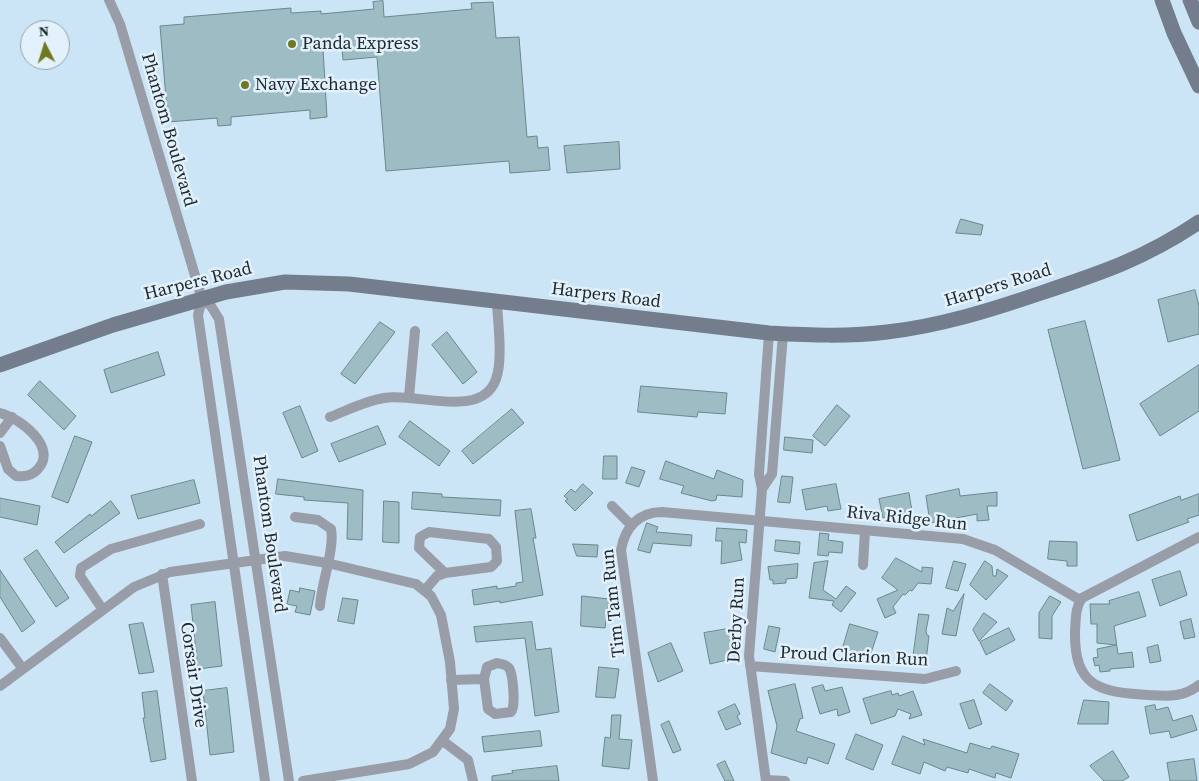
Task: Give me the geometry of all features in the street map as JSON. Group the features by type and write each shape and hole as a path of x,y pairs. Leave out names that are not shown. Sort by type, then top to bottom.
{"street":[{"name":"Phantom Boulevard","path":"109,0 120,24 202,299 198,315 265,781"},
{"path":"1162,0 1174,33 1199,86"},
{"path":"1190,0 1199,22"},
{"name":"Harpers Road","path":"0,365 113,324 254,286 294,282 349,284 497,303 776,333 886,332 966,317 1090,277 1138,259 1170,242 1199,222"},
{"name":"Phantom Boulevard","path":"202,299 211,306 219,319 289,781"},
{"path":"330,417 385,397 409,397 463,402 485,395 492,387 498,372 497,303"},
{"path":"409,397 415,331"},
{"name":"Derby Run","path":"766,780 750,666 762,489 772,474 776,333"},
{"path":"0,413 26,426 37,439 44,454 43,461 35,472 28,476 16,476 8,469 0,446"},
{"path":"0,433 12,418"},
{"path":"612,506 631,525"},
{"name":"Tim Tam Run","path":"653,781 621,550 623,540 631,525 638,519 656,512 760,522"},
{"path":"295,517 318,520 329,526 332,534 320,606"},
{"name":"Riva Ridge Run","path":"760,522 931,535 979,543 995,550 1080,600"},
{"path":"103,610 80,576 81,568 111,549 200,524"},
{"path":"863,565 865,531"},
{"path":"426,590 437,576 445,572 494,565 497,561 493,542 483,538 429,532 424,534 419,541 420,552 445,572"},
{"path":"1199,537 1086,594 1076,607 1075,650 1081,670 1094,684 1119,693 1174,696 1184,694 1199,685"},
{"path":"0,686 134,587 162,574 233,562 285,556 408,581 426,590 436,603 441,615 451,680 453,718 443,741 428,755 409,764 358,776 303,781"},
{"name":"Corsair Drive","path":"162,574 192,781"},
{"path":"0,638 23,669"},
{"path":"497,663 509,668 514,706 511,712 491,713 488,709 484,679 484,672 492,664 497,663"},
{"name":"Proud Clarion Run","path":"750,666 926,679 956,671"},
{"path":"451,680 484,679"},
{"path":"443,741 468,760 473,781"},
{"path":"766,780 786,781"}],"building":[{"name":"Navy Exchange","path":"383,1 384,17 472,9 471,3 493,2 496,38 519,37 527,137 537,136 538,148 548,147 550,170 510,173 509,161 386,171 377,57 343,60 342,47 323,49 327,117 310,119 310,110 231,117 231,125 218,126 217,118 168,122 160,26 184,24 184,17 291,8 291,13 321,11 321,14 374,9 373,2"},
{"path":"619,142 620,169 567,173 564,146"},
{"path":"961,219 983,225 981,235 956,233"},
{"path":"1195,290 1199,306 1199,334 1168,342 1158,300"},
{"path":"1085,321 1120,460 1083,469 1048,330"},
{"path":"380,322 395,332 355,384 341,374"},
{"path":"447,332 477,372 463,384 432,345"},
{"path":"158,352 165,375 111,393 104,370"},
{"path":"1199,365 1199,411 1160,436 1140,404"},
{"path":"40,381 76,416 64,430 28,395"},
{"path":"641,386 727,393 725,414 698,412 697,417 638,412"},
{"path":"837,405 850,416 825,446 813,436"},
{"path":"300,406 318,451 302,458 283,413"},
{"path":"512,409 524,423 473,464 462,451"},
{"path":"410,421 450,451 439,466 399,437"},
{"path":"378,426 386,444 339,462 331,444"},
{"path":"75,436 92,442 68,503 52,497"},
{"path":"785,437 813,440 812,453 784,450"},
{"path":"604,456 617,456 617,479 603,479"},
{"path":"666,461 714,479 717,470 743,480 742,497 717,495 716,500 712,501 681,493 684,486 660,479"},
{"path":"632,467 645,471 639,487 626,483"},
{"path":"782,476 793,477 790,503 778,502"},
{"path":"278,479 363,490 362,540 347,539 348,503 304,500 304,497 276,494"},
{"path":"194,480 200,503 138,519 131,496"},
{"path":"583,484 593,493 575,511 565,501 568,499 564,496 571,489 575,492"},
{"path":"836,484 841,509 828,511 827,506 806,510 802,490"},
{"path":"959,489 960,496 997,492 997,506 987,506 989,520 977,521 977,514 930,523 926,496"},
{"path":"413,492 442,494 442,497 501,500 500,516 412,509"},
{"path":"909,493 913,517 901,519 900,515 883,518 879,499"},
{"path":"1199,494 1199,515 1187,519 1189,522 1137,541 1129,515 1180,496 1181,500"},
{"path":"0,498 40,506 37,525 0,517"},
{"path":"111,501 120,513 64,553 55,542 90,514 91,516"},
{"path":"384,501 399,502 399,543 383,542"},
{"path":"531,509 536,538 533,538 543,595 500,603 500,601 474,605 472,590 497,586 497,589 516,586 516,583 523,582 515,511"},
{"path":"647,523 658,527 656,532 692,535 691,546 653,543 650,553 638,550"},
{"path":"717,528 747,530 746,543 739,542 742,560 721,564 722,541 716,541"},
{"path":"820,533 829,534 828,540 843,542 842,553 829,552 828,556 818,555"},
{"path":"776,540 800,542 799,554 775,551"},
{"path":"1050,541 1077,542 1077,566 1067,566 1067,561 1048,559"},
{"path":"573,544 598,545 597,557 577,556"},
{"path":"37,550 69,598 56,607 24,559"},
{"path":"896,558 922,572 922,567 933,568 931,584 918,583 912,591 910,590 905,595 903,594 893,607 896,613 885,618 877,599 898,590 882,578"},
{"path":"828,561 823,590 836,599 846,586 856,593 841,612 832,605 834,601 809,598 814,563"},
{"path":"954,561 966,564 958,591 946,588"},
{"path":"985,561 992,566 993,576 996,576 997,569 1008,576 986,600 970,585"},
{"path":"798,564 797,578 786,579 786,583 773,584 773,580 770,580 768,567"},
{"path":"0,570 35,622 22,632 0,597"},
{"path":"1180,571 1187,595 1160,606 1152,580"},
{"path":"300,588 315,591 310,615 295,612 297,606 287,604 290,590 299,592"},
{"path":"1139,592 1146,616 1114,626 1118,654 1132,652 1134,667 1110,669 1110,671 1100,672 1099,665 1095,666 1093,658 1098,657 1097,649 1116,645 1097,643 1097,624 1091,624 1090,604 1110,604 1109,601"},
{"path":"964,594 956,636 942,634 947,608 953,611"},
{"path":"582,596 609,599 605,628 581,626"},
{"path":"1050,596 1061,602 1052,616 1052,639 1039,638 1039,613"},
{"path":"343,598 358,600 354,624 338,621"},
{"path":"215,602 222,666 198,669 191,605"},
{"path":"984,613 997,622 979,641 973,630"},
{"path":"919,614 929,615 926,631 929,636 926,661 913,659"},
{"path":"1191,619 1195,637 1184,639 1180,622"},
{"path":"532,622 536,650 551,648 559,712 535,716 525,638 476,642 474,627"},
{"path":"143,623 154,672 139,674 129,625"},
{"path":"850,624 878,632 869,659 842,651"},
{"path":"769,626 780,628 775,652 764,649"},
{"path":"733,628 735,639 731,640 735,658 710,664 704,633"},
{"path":"1009,628 1015,640 986,655 980,642"},
{"path":"671,643 683,671 658,682 648,653"},
{"path":"1158,645 1161,661 1150,663 1147,648"},
{"path":"599,667 619,669 615,698 596,697"},
{"path":"795,684 803,718 800,719 796,731 835,744 828,764 808,757 806,764 771,753 777,726 768,691"},
{"path":"990,684 1013,701 1006,711 983,693"},
{"path":"823,685 825,691 842,687 850,712 838,716 837,709 820,714 812,688"},
{"path":"227,688 234,752 210,755 203,691"},
{"path":"157,691 166,759 151,762 143,718 145,718 142,693"},
{"path":"891,691 892,695 898,693 899,696 913,691 922,715 909,719 911,714 898,709 895,716 871,724 863,699"},
{"path":"974,700 982,724 969,729 960,704"},
{"path":"1084,700 1109,702 1108,724 1078,724"},
{"path":"735,704 740,714 737,716 741,724 726,730 718,712"},
{"path":"1155,705 1156,710 1168,707 1173,721 1192,715 1197,730 1171,738 1169,731 1150,734 1145,707"},
{"path":"612,715 621,715 619,739 632,740 629,769 602,766 605,737 610,738"},
{"path":"669,721 681,750 673,753 661,725"},
{"path":"540,731 542,746 484,752 482,737"},
{"path":"856,734 883,745 873,770 846,759"},
{"path":"903,736 925,745 923,739 967,753 970,743 990,749 992,746 1019,754 1011,778 996,773 995,778 969,769 968,773 947,767 945,771 924,762 920,774 892,764"},
{"path":"1113,751 1129,777 1122,781 1104,781 1090,766"},
{"path":"1194,759 1197,781 1170,781 1167,763"},
{"path":"725,761 734,781 725,781 717,765"},
{"path":"557,766 559,781 492,781 492,776 513,773 512,771"}],"place":[{"name":"Panda Express","path":"292,44"},
{"name":"Navy Exchange","path":"245,85"}]}
